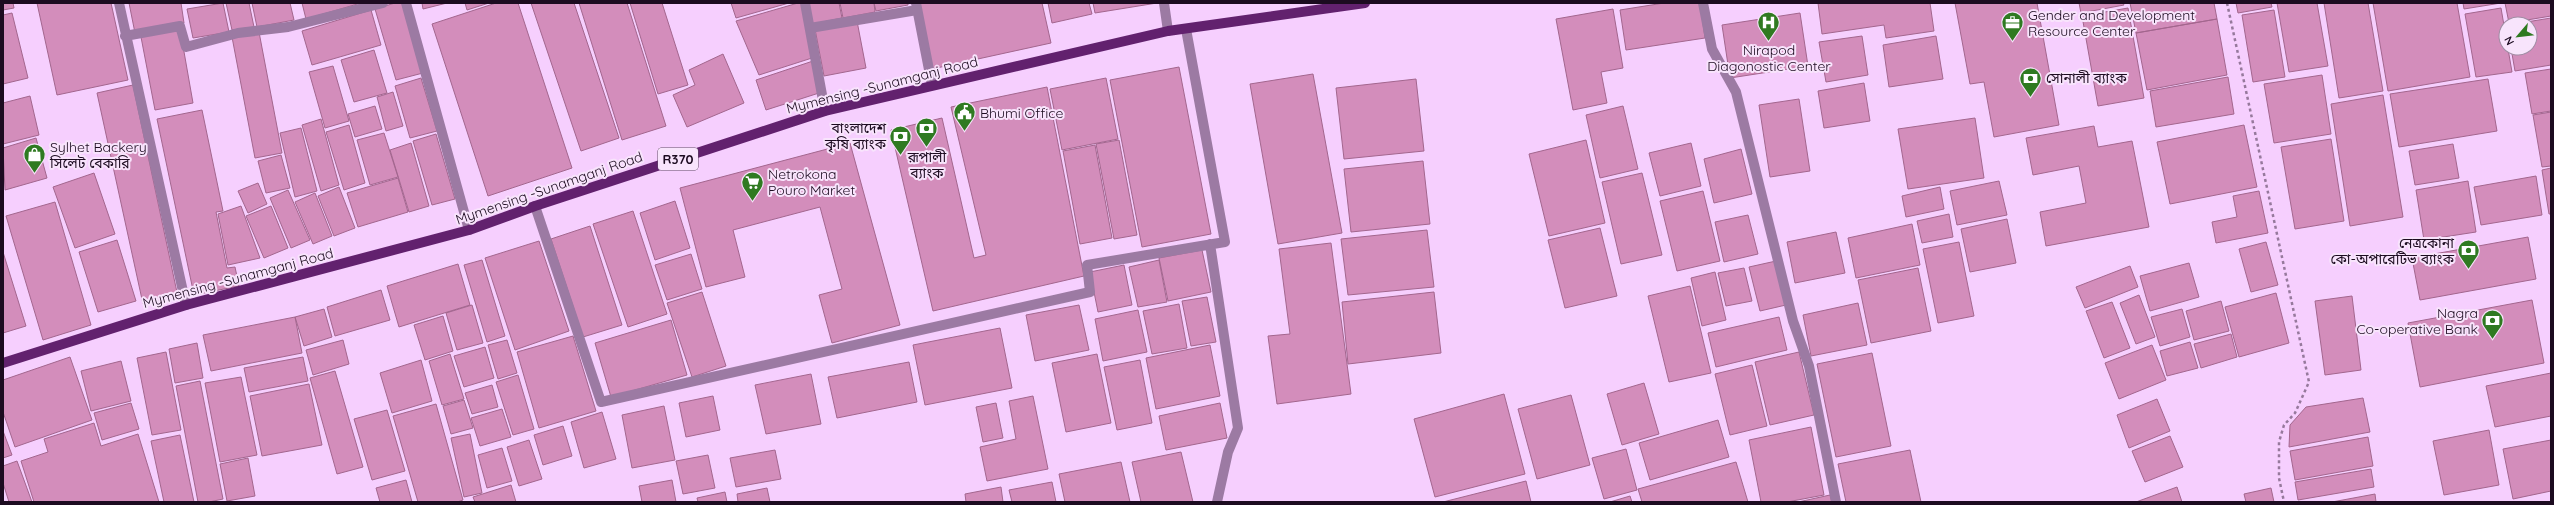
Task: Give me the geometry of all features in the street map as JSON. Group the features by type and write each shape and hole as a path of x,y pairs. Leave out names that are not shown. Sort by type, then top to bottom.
{"main road":[{"name":"Mymensing -Sunamganj Road","path":"3,363 186,304 469,230 535,206 825,111 1168,31 1365,3"}],"street":[{"path":"118,3 186,304"},
{"path":"125,36 180,26 186,47 238,33 288,27 383,3"},
{"path":"406,3 469,230"},
{"path":"805,3 825,111"},
{"path":"1164,3 1168,31"},
{"path":"1703,3 1712,49 1736,92 1793,321 1808,366 1836,502"},
{"path":"810,28 917,6 932,85"},
{"path":"535,206 601,402 1090,292 1087,265 1224,242 1186,29"},
{"path":"1210,244 1238,428 1228,452 1217,502"}],"path":[{"path":"2227,3 2309,382 2295,413 2284,425 2279,442 2279,478 2284,502"}],"building":[{"path":"3,3 13,3 14,8 3,10"},
{"path":"37,3 111,3 128,80 57,95"},
{"path":"129,3 181,3 184,23 135,33"},
{"path":"223,3 229,32 193,38 187,9"},
{"path":"226,3 249,3 254,27 232,30"},
{"path":"252,3 290,3 294,20 257,27"},
{"path":"302,3 361,3 306,19"},
{"path":"395,3 403,3 423,73 396,80 375,9"},
{"path":"422,3 447,3 423,9"},
{"path":"465,3 489,3 467,10"},
{"path":"496,3 518,3 572,168 488,196 432,24"},
{"path":"531,3 574,3 619,138 581,151"},
{"path":"579,3 627,3 666,126 622,140"},
{"path":"630,3 662,3 688,85 658,94"},
{"path":"731,3 789,3 736,18"},
{"path":"798,3 803,3 812,58 759,75 736,21"},
{"path":"808,3 839,3 842,18 813,24"},
{"path":"840,3 874,3 875,12 843,18"},
{"path":"874,3 908,3 908,5 876,11"},
{"path":"917,3 1042,3 1051,43 932,69"},
{"path":"1048,3 1089,3 1092,14 1052,23"},
{"path":"1093,3 1157,3 1095,13"},
{"path":"1664,3 1700,3 1705,38 1626,50 1620,10"},
{"path":"1818,3 1930,3 1934,31 1886,38 1884,25 1822,34"},
{"path":"1955,3 2037,3 2059,125 1994,137 1984,82 1970,84"},
{"path":"2079,3 2123,3 2124,5 2081,13"},
{"path":"2130,3 2214,3 2217,19 2136,33"},
{"path":"2236,3 2271,3 2272,7 2238,13"},
{"path":"2277,3 2317,3 2328,66 2289,72"},
{"path":"2324,3 2368,3 2383,91 2339,98"},
{"path":"2373,3 2457,3 2470,77 2388,91"},
{"path":"2463,3 2501,3 2464,9"},
{"path":"2505,3 2551,3 2551,16 2538,18 2538,16 2508,16"},
{"path":"2128,8 2144,98 2098,106 2082,16"},
{"path":"2501,8 2502,16 2498,16 2498,56 2509,56 2512,72 2476,77 2465,14"},
{"path":"1613,9 1623,68 1601,72 1607,103 1573,110 1556,19"},
{"path":"371,10 381,45 312,65 302,31"},
{"path":"2274,10 2285,77 2253,82 2242,15"},
{"path":"12,13 28,78 3,84 3,15"},
{"path":"1800,13 1808,66 1730,78 1722,25"},
{"path":"2551,18 2551,65 2515,71 2512,56 2538,56 2538,20"},
{"path":"2217,19 2227,75 2147,90 2136,33"},
{"path":"857,21 866,68 824,76 815,29"},
{"path":"180,29 193,103 155,110 141,37"},
{"path":"259,32 282,153 255,158 232,37"},
{"path":"1862,36 1868,75 1826,82 1819,42"},
{"path":"1936,36 1943,79 1889,87 1883,45"},
{"path":"374,50 387,93 354,102 341,60"},
{"path":"723,54 744,103 687,127 673,95 695,85 689,70"},
{"path":"813,61 819,93 766,110 756,80"},
{"path":"333,66 349,121 325,128 309,72"},
{"path":"1179,67 1211,234 1142,247 1110,80"},
{"path":"2551,69 2551,111 2532,114 2525,73"},
{"path":"1313,74 1342,233 1278,244 1250,84"},
{"path":"2322,75 2331,134 2274,143 2264,84"},
{"path":"2228,77 2234,114 2156,127 2150,91"},
{"path":"421,78 437,131 410,138 395,86"},
{"path":"1106,78 1118,139 1062,150 1050,89"},
{"path":"1416,79 1424,151 1344,159 1336,88"},
{"path":"2488,79 2497,131 2399,147 2390,94"},
{"path":"1864,83 1870,121 1824,128 1818,91"},
{"path":"133,85 178,297 143,304 97,93"},
{"path":"1047,87 1084,276 933,311 891,130 942,118 974,258 986,255 951,107"},
{"path":"393,92 403,126 386,131 377,97"},
{"path":"2383,95 2403,217 2350,226 2331,104"},
{"path":"30,96 39,135 3,144 3,103"},
{"path":"1799,99 1810,171 1770,177 1759,105"},
{"path":"375,106 382,129 355,137 348,114"},
{"path":"1623,106 1638,169 1600,178 1586,115"},
{"path":"202,110 223,211 216,212 227,268 235,267 239,286 194,295 157,119"},
{"path":"2551,112 2551,166 2542,167 2533,115"},
{"path":"1975,118 1984,178 1908,189 1898,129"},
{"path":"321,119 339,185 321,191 302,125"},
{"path":"349,125 365,183 344,190 326,132"},
{"path":"2244,125 2257,187 2170,204 2157,142"},
{"path":"2094,126 2098,147 2132,141 2149,227 2046,246 2040,212 2086,203 2079,166 2033,175 2026,138"},
{"path":"301,128 317,191 295,197 280,133"},
{"path":"384,133 398,177 370,185 357,140"},
{"path":"436,134 455,199 432,205 413,141"},
{"path":"36,138 47,178 5,190 3,148"},
{"path":"2331,139 2344,221 2295,229 2281,147"},
{"path":"1119,140 1137,235 1114,239 1096,144"},
{"path":"1586,140 1605,223 1549,236 1529,154"},
{"path":"411,143 429,206 409,212 390,150"},
{"path":"850,143 900,325 832,343 819,295 842,289 820,207 733,230 745,277 706,287 680,188"},
{"path":"1691,143 1701,186 1660,196 1649,153"},
{"path":"2453,144 2459,178 2415,185 2409,151"},
{"path":"1095,145 1112,238 1080,244 1063,151"},
{"path":"1741,149 1752,194 1714,203 1704,159"},
{"path":"281,155 290,188 266,193 258,161"},
{"path":"1423,161 1430,224 1351,232 1344,169"},
{"path":"2551,168 2551,214 2549,214 2542,170"},
{"path":"94,173 115,234 75,248 53,187"},
{"path":"1642,173 1662,255 1621,264 1602,182"},
{"path":"2536,176 2542,215 2481,225 2474,187"},
{"path":"398,178 408,212 358,227 347,193"},
{"path":"1999,181 2007,215 1957,225 1950,191"},
{"path":"2468,181 2476,232 2424,240 2416,190"},
{"path":"258,183 267,204 248,213 238,191"},
{"path":"339,187 355,228 334,236 318,196"},
{"path":"1940,187 1944,209 1906,217 1902,196"},
{"path":"288,190 310,240 291,248 270,198"},
{"path":"1703,191 1720,261 1677,271 1660,201"},
{"path":"2259,191 2268,233 2216,243 2212,222 2237,217 2233,196"},
{"path":"315,193 332,236 313,244 295,202"},
{"path":"675,201 690,248 655,260 640,213"},
{"path":"55,202 91,325 43,340 6,216"},
{"path":"241,206 260,258 228,265 218,214"},
{"path":"271,206 288,248 264,258 246,216"},
{"path":"633,211 667,314 628,327 593,224"},
{"path":"1949,214 1953,237 1922,243 1917,221"},
{"path":"1748,215 1758,254 1724,262 1715,222"},
{"path":"2007,219 2016,263 1970,272 1961,229"},
{"path":"1912,224 1920,265 1856,278 1848,238"},
{"path":"590,226 622,325 583,337 551,239"},
{"path":"1600,228 1617,296 1565,308 1548,240"},
{"path":"1427,230 1434,287 1348,295 1341,239"},
{"path":"1836,232 1845,273 1795,283 1787,242"},
{"path":"2528,237 2536,279 2420,300 2412,258"},
{"path":"117,240 136,301 98,312 79,252"},
{"path":"539,241 569,331 515,350 485,258"},
{"path":"1959,242 1974,316 1938,323 1923,249"},
{"path":"2266,242 2278,285 2251,292 2239,249"},
{"path":"1331,243 1351,394 1277,404 1268,336 1290,334 1279,249"},
{"path":"1202,250 1211,292 1168,301 1159,258"},
{"path":"3,252 26,326 3,333"},
{"path":"691,254 702,289 667,300 655,265"},
{"path":"482,260 505,336 487,342 464,265"},
{"path":"1159,260 1167,302 1138,307 1129,267"},
{"path":"1776,261 1786,305 1760,311 1749,267"},
{"path":"2189,263 2199,297 2150,311 2140,276"},
{"path":"458,264 470,305 399,327 387,286"},
{"path":"1124,265 1132,305 1098,312 1090,272"},
{"path":"2130,266 2138,287 2085,308 2076,287"},
{"path":"1744,268 1752,301 1726,306 1718,273"},
{"path":"1918,268 1931,331 1871,343 1858,280"},
{"path":"1715,272 1726,320 1702,326 1691,278"},
{"path":"1690,286 1711,373 1669,382 1648,296"},
{"path":"381,290 390,320 335,336 327,307"},
{"path":"702,292 726,366 692,377 667,303"},
{"path":"1434,292 1441,353 1348,364 1342,302"},
{"path":"2276,293 2289,343 2239,357 2225,307"},
{"path":"2139,295 2155,337 2136,344 2120,303"},
{"path":"2352,296 2361,370 2325,375 2315,301"},
{"path":"1207,297 1216,342 1191,346 1182,301"},
{"path":"2532,300 2544,363 2420,387 2408,323"},
{"path":"2221,301 2229,331 2194,340 2186,311"},
{"path":"2112,302 2130,348 2104,358 2086,311"},
{"path":"1858,303 1867,345 1811,356 1803,315"},
{"path":"1179,304 1187,348 1152,354 1143,311"},
{"path":"472,305 483,343 457,350 446,313"},
{"path":"1079,305 1089,350 1035,361 1026,315"},
{"path":"324,309 332,337 304,346 295,317"},
{"path":"2182,309 2190,337 2160,346 2151,317"},
{"path":"1138,310 1147,352 1103,361 1095,319"},
{"path":"443,316 453,351 425,360 414,325"},
{"path":"295,317 302,353 211,371 203,335"},
{"path":"1779,317 1787,350 1716,367 1708,333"},
{"path":"671,320 687,375 611,397 595,343"},
{"path":"1000,328 1012,388 925,405 913,345"},
{"path":"2231,334 2237,357 2201,368 2194,344"},
{"path":"573,336 596,411 539,428 517,352"},
{"path":"343,340 349,364 313,375 306,350"},
{"path":"507,340 517,373 498,379 488,345"},
{"path":"2190,342 2198,368 2167,376 2160,351"},
{"path":"197,343 203,378 175,383 169,349"},
{"path":"1210,345 1220,396 1156,409 1146,358"},
{"path":"2152,345 2166,380 2119,399 2105,363"},
{"path":"485,347 494,378 464,387 454,356"},
{"path":"166,352 181,430 152,435 137,358"},
{"path":"1799,352 1814,415 1770,425 1755,362"},
{"path":"1872,353 1891,446 1836,457 1817,364"},
{"path":"450,354 464,399 442,405 429,361"},
{"path":"1097,354 1111,423 1066,432 1052,363"},
{"path":"70,357 92,420 15,447 3,412 3,380"},
{"path":"303,357 308,381 249,392 244,368"},
{"path":"421,360 432,401 392,413 380,373"},
{"path":"1140,360 1152,423 1117,430 1104,367"},
{"path":"121,361 131,401 91,411 81,371"},
{"path":"909,362 917,402 837,418 828,377"},
{"path":"1752,365 1767,426 1730,435 1715,374"},
{"path":"335,371 363,467 337,474 310,378"},
{"path":"2551,373 2551,416 2495,427 2486,386"},
{"path":"811,374 821,424 766,434 755,385"},
{"path":"518,375 534,429 513,435 496,382"},
{"path":"241,377 257,455 220,462 205,383"},
{"path":"200,381 223,499 209,502 198,502 176,386"},
{"path":"1644,383 1659,434 1622,445 1607,394"},
{"path":"309,384 322,445 262,456 250,396"},
{"path":"492,385 498,407 472,414 465,393"},
{"path":"1504,394 1525,474 1435,497 1414,419"},
{"path":"1571,395 1590,465 1537,479 1518,409"},
{"path":"713,396 720,430 686,437 679,403"},
{"path":"1033,396 1048,469 987,481 980,447 1016,439 1009,401"},
{"path":"2363,398 2370,432 2289,447 2290,425 2306,407"},
{"path":"2157,399 2170,431 2129,448 2117,415"},
{"path":"464,400 473,428 451,434 443,406"},
{"path":"131,403 139,429 102,440 94,413"},
{"path":"996,403 1003,438 983,442 976,407"},
{"path":"1220,403 1227,438 1166,450 1159,416"},
{"path":"436,404 463,500 457,502 418,502 393,416"},
{"path":"664,406 675,460 632,468 622,415"},
{"path":"502,409 511,437 480,446 471,418"},
{"path":"387,410 405,471 372,480 354,419"},
{"path":"602,412 616,459 584,468 571,422"},
{"path":"1718,420 1729,457 1650,480 1639,443"},
{"path":"94,423 101,446 138,434 159,502 34,502 21,461 48,452 44,439"},
{"path":"563,426 572,456 543,465 534,435"},
{"path":"1811,427 1824,495 1787,502 1761,502 1749,440"},
{"path":"2489,430 2499,485 2444,495 2433,441"},
{"path":"3,431 12,455 3,458"},
{"path":"470,434 482,493 464,497 451,438"},
{"path":"180,435 194,502 164,502 151,441"},
{"path":"2170,436 2183,467 2145,482 2132,451"},
{"path":"2368,437 2373,466 2295,480 2290,451"},
{"path":"529,440 542,479 519,486 507,447"},
{"path":"2551,440 2551,491 2513,499 2503,449"},
{"path":"502,448 512,481 487,488 478,455"},
{"path":"1626,449 1637,490 1604,499 1592,458"},
{"path":"775,450 781,479 736,487 730,458"},
{"path":"1910,450 1921,502 1846,502 1838,464"},
{"path":"1181,452 1193,502 1141,502 1132,462"},
{"path":"708,455 715,488 683,494 676,461"},
{"path":"248,458 255,496 227,501 220,464"},
{"path":"17,461 32,502 9,502 3,483 3,466"},
{"path":"1121,462 1130,502 1065,502 1059,474"},
{"path":"1736,462 1748,502 1642,502 1638,489"},
{"path":"2371,469 2374,487 2298,500 2295,482"},
{"path":"406,480 412,502 380,502 376,488"},
{"path":"672,480 676,502 642,502 639,486"},
{"path":"1526,481 1531,502 1443,502"},
{"path":"1052,482 1056,502 1012,502 1009,490"},
{"path":"511,485 516,502 475,502 473,497"},
{"path":"1001,487 1003,502 966,502 965,494"},
{"path":"2177,487 2182,502 2136,502"},
{"path":"767,488 770,502 738,502 737,494"},
{"path":"2271,488 2274,502 2246,502 2244,494"},
{"path":"725,492 727,502 698,502 697,498"},
{"path":"2375,494 2376,502 2332,502"},
{"path":"1830,495 1832,502 1798,502"},
{"path":"1630,496 1632,502 1610,502"}],"place":[{"name":"Nirapod Diagonostic Center","path":"1769,42"},
{"name":"Gender and Development Resource Center","path":"2012,42"},
{"name":"সোনালী ব্যাংক","path":"2031,98"},
{"name":"Bhumi Office","path":"965,132"},
{"name":"রূপালী ব্যাংক","path":"927,148"},
{"name":"বাংলাদেশ কৃষি ব্যাংক","path":"901,156"},
{"name":"Sylhet Backery সিলেট বেকারি","path":"35,174"},
{"name":"Netrokona Pouro Market","path":"752,202"},
{"name":"নেত্রকোনা কো-অপারেটিভ ব্যাংক","path":"2469,270"},
{"name":"Nagra Co-operative Bank","path":"2493,340"}]}
